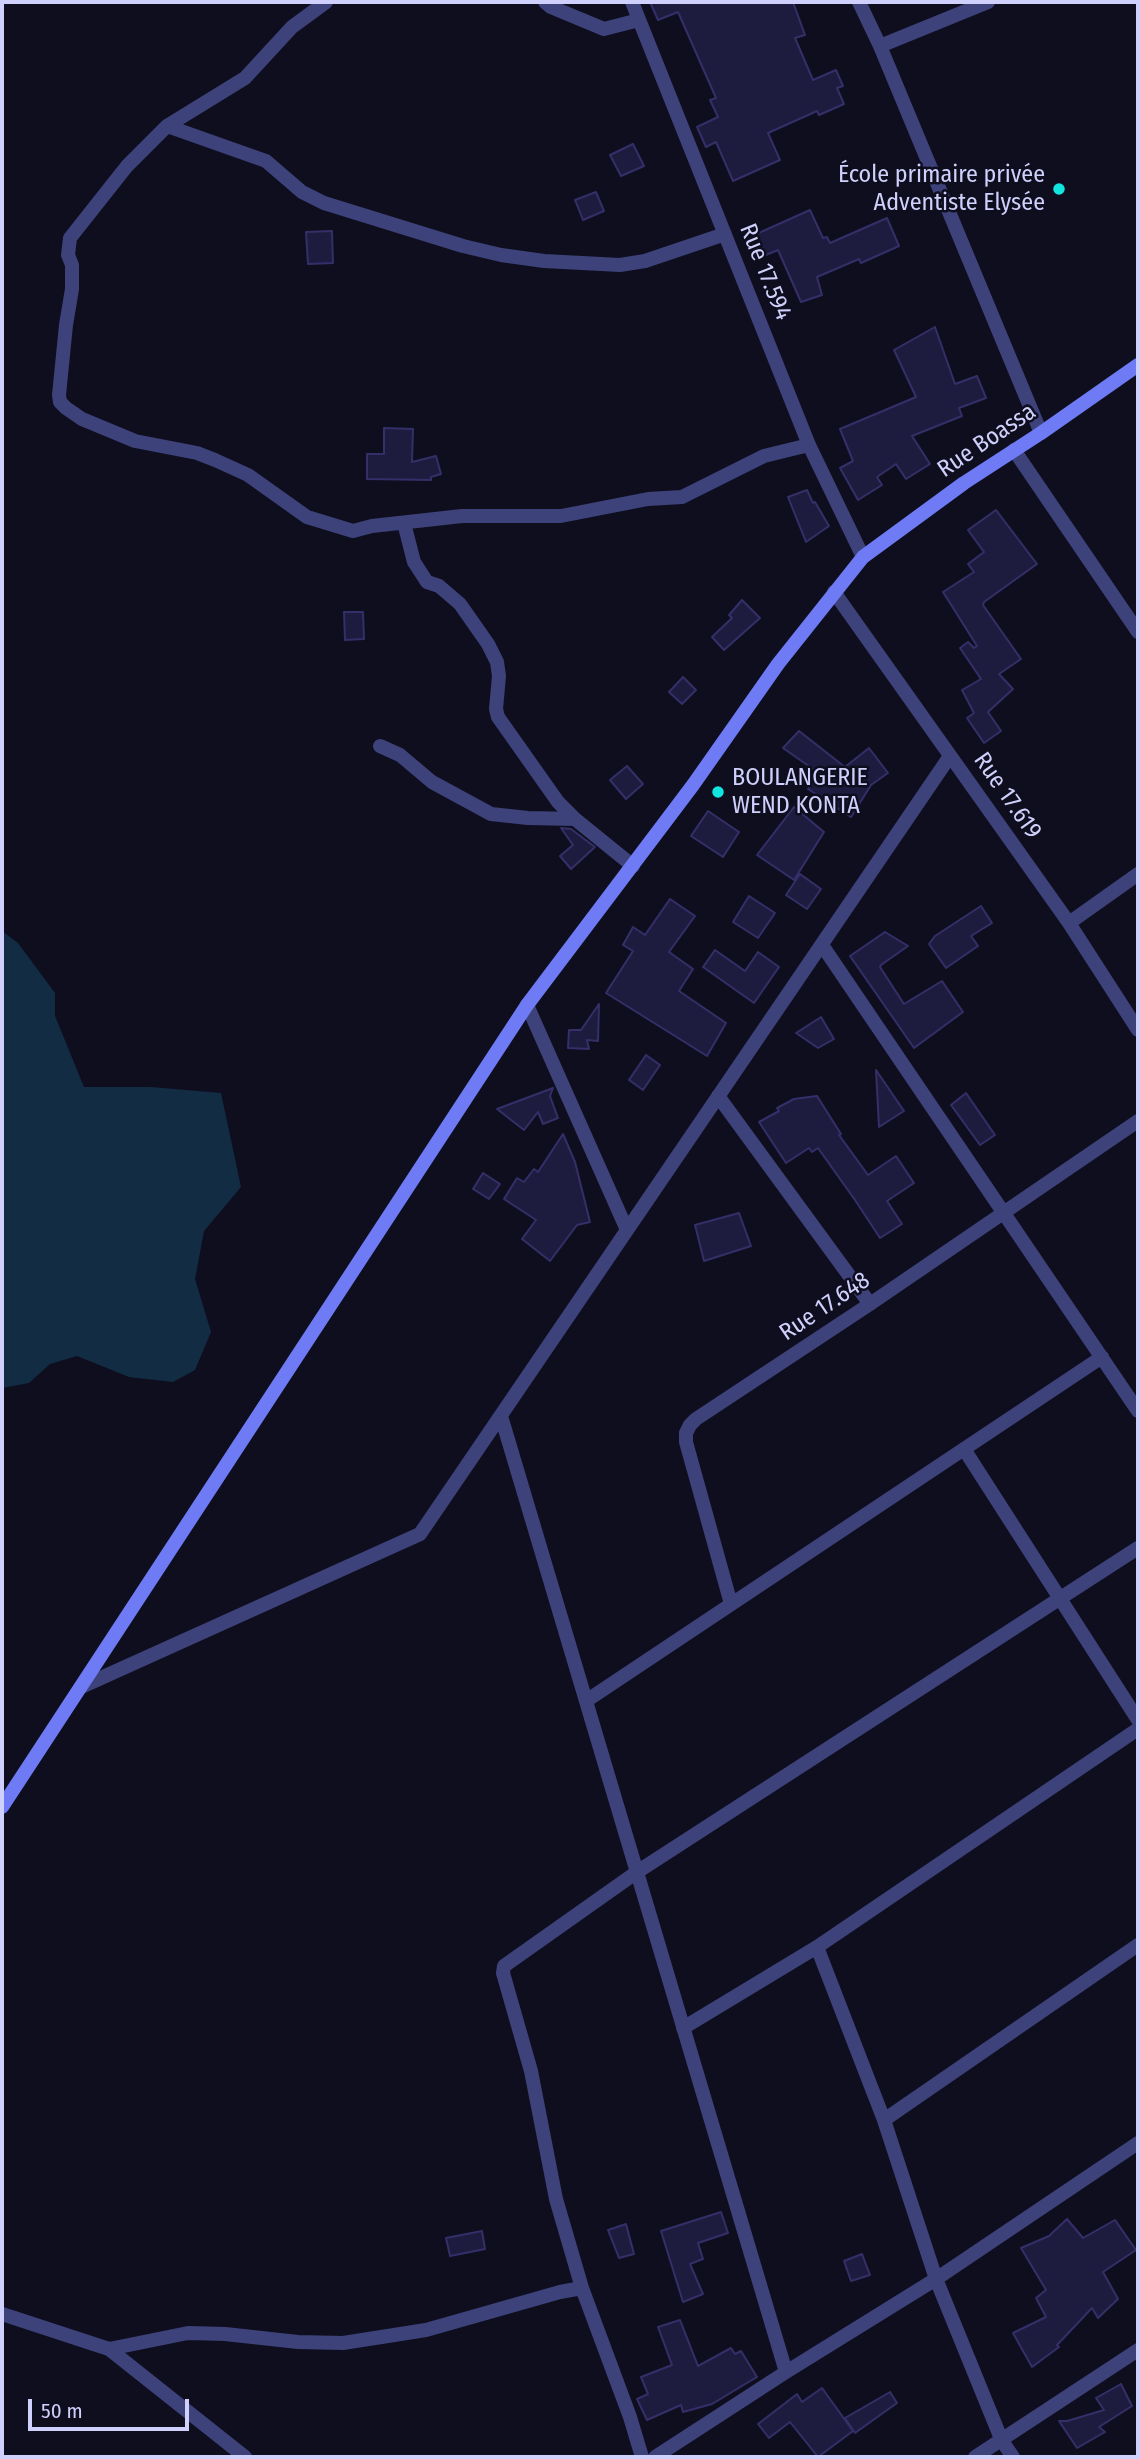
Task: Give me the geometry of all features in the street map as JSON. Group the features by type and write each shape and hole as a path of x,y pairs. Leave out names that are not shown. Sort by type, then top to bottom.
{"street":[{"path":"326,2 292,27 245,78 167,126 127,166 70,238 68,255 73,274 59,384 60,402 82,419 135,442 197,453 226,465 248,475 307,517 353,531 372,526 462,516 561,516 648,499 682,498 764,456 809,445"},
{"path":"545,2 604,29 639,20"},
{"name":"Rue 17.594","path":"632,2 809,445 863,557"},
{"path":"859,2 880,46 1041,433"},
{"path":"880,46 988,2"},
{"path":"167,126 266,161 302,192 324,203 463,247 501,255 544,261 620,265 645,261 725,234"},
{"name":"Rue Boassa","path":"2,1807 527,1005 633,866 778,664 834,592 863,557 964,483 1138,365"},
{"path":"1014,450 1138,631"},
{"path":"404,523 414,562 427,582 439,586 460,604 497,662 498,718 536,774 575,819 633,866"},
{"name":"Rue 17.619","path":"834,592 1069,923 1138,1030"},
{"path":"380,746 400,754 432,782 491,814 575,819"},
{"path":"81,1688 417,1536 950,756"},
{"path":"1069,923 1138,874"},
{"path":"822,944 1138,1411"},
{"path":"527,1005 627,1230"},
{"path":"718,1096 870,1304"},
{"name":"Rue 17.648","path":"731,1604 686,1442 686,1433 696,1419 1138,1121"},
{"path":"586,1701 1102,1357"},
{"path":"501,1416 786,2372"},
{"path":"964,1449 1138,1720"},
{"path":"642,2457 582,2288 556,2199 531,2071 502,1970 513,1958 637,1872 1138,1548"},
{"path":"683,2028 817,1947 1138,1728"},
{"path":"884,2120 1138,1945"},
{"path":"817,1947 884,2120 936,2279 1002,2441 1013,2457"},
{"path":"655,2457 936,2279 1138,2143"},
{"path":"109,2350 188,2333 343,2343 426,2330 582,2288"},
{"path":"2,2314 109,2350 245,2457"},
{"path":"975,2457 1138,2350"}],"water":[{"path":"2,931 18,943 55,993 55,1016 84,1087 151,1087 221,1093 241,1187 204,1231 195,1279 211,1332 195,1370 173,1382 129,1377 77,1356 50,1364 29,1383 2,1388"}],"building":[{"path":"650,2 793,2 805,35 795,38 813,80 836,70 843,86 837,88 844,104 819,115 817,111 768,133 780,160 733,181 716,142 706,147 697,127 718,117 710,100 716,98 678,12 658,20"},
{"path":"633,144 644,166 621,176 610,155"},
{"path":"596,192 604,211 583,220 575,200"},
{"path":"810,210 823,238 827,237 830,243 887,218 899,246 861,263 859,259 817,277 822,295 801,302 778,250 761,257 752,236"},
{"path":"332,231 333,263 308,264 306,232"},
{"path":"935,327 955,384 977,376 986,398 959,408 962,416 912,436 930,464 906,479 896,464 877,477 882,485 858,500 840,468 853,461 840,429 916,397 894,350"},
{"path":"384,428 413,429 412,462 436,456 441,474 431,477 431,480 367,479 367,454 384,454"},
{"path":"807,490 829,526 806,542 788,497"},
{"path":"996,510 1037,564 983,605 1021,659 999,674 1013,689 988,712 1001,731 984,743 967,718 974,713 962,690 981,679 960,648 968,642 974,648 977,646 943,592 974,572 968,564 984,552 968,530"},
{"path":"742,600 760,618 724,650 712,637 732,618 729,615"},
{"path":"344,612 363,612 364,639 345,640"},
{"path":"683,677 696,690 682,704 669,692"},
{"path":"799,731 845,767 869,748 888,773 871,785 851,817 808,789 820,774 783,748"},
{"path":"627,766 643,784 626,799 610,780"},
{"path":"794,807 824,832 794,880 757,855"},
{"path":"708,811 739,832 723,857 691,836"},
{"path":"561,828 571,829 595,847 571,869 560,856 573,845"},
{"path":"800,874 821,889 807,909 786,895"},
{"path":"749,896 775,913 758,938 733,922"},
{"path":"670,899 695,916 669,952 693,969 679,991 726,1023 707,1056 606,993 633,951 623,945 633,927 645,935"},
{"path":"981,906 992,923 971,936 978,946 946,968 929,944 935,936"},
{"path":"885,932 908,946 880,967 904,1004 942,981 963,1012 914,1048 850,956"},
{"path":"715,950 745,971 758,952 779,967 754,1003 703,967"},
{"path":"599,1004 598,1041 587,1040 589,1049 568,1048 569,1030 581,1030"},
{"path":"821,1017 834,1039 818,1048 796,1033"},
{"path":"646,1055 660,1065 643,1090 629,1080"},
{"path":"876,1070 904,1111 879,1127"},
{"path":"553,1088 550,1096 558,1118 543,1124 538,1112 524,1130 497,1109"},
{"path":"966,1093 995,1135 980,1145 951,1105"},
{"path":"817,1096 841,1134 839,1135 868,1175 896,1156 914,1183 887,1201 902,1224 880,1238 818,1148 812,1152 809,1148 786,1163 759,1122 794,1099"},
{"path":"563,1134 575,1162 590,1222 577,1225 550,1261 522,1239 536,1220 504,1199 517,1178 524,1182 534,1169 538,1172"},
{"path":"483,1173 500,1184 489,1199 473,1189"},
{"path":"739,1213 751,1246 704,1261 695,1225"},
{"path":"721,2212 728,2233 698,2243 703,2259 690,2264 703,2294 683,2302 661,2231"},
{"path":"1067,2219 1083,2238 1115,2220 1136,2250 1103,2272 1118,2299 1098,2318 1092,2308 1057,2345 1059,2347 1032,2367 1013,2333 1046,2317 1036,2298 1046,2290 1021,2248 1049,2236"},
{"path":"626,2224 634,2254 619,2258 608,2230"},
{"path":"482,2231 485,2249 450,2256 446,2238"},
{"path":"862,2254 870,2275 851,2281 844,2261"},
{"path":"680,2320 698,2366 731,2348 735,2354 741,2351 757,2377 712,2404 683,2412 681,2405 647,2420 637,2399 648,2394 641,2377 672,2365 658,2327"},
{"path":"1121,2384 1132,2406 1099,2427 1105,2432 1077,2448 1059,2421 1104,2410 1096,2398"},
{"path":"822,2388 853,2431 818,2457 790,2422 769,2438 758,2424 797,2394 802,2402"},
{"path":"890,2392 897,2403 855,2433 845,2418"}],"place":[{"name":"École primaire privée Adventiste Elysée","path":"1059,189"},
{"name":"BOULANGERIE WEND KONTA","path":"718,792"}]}
